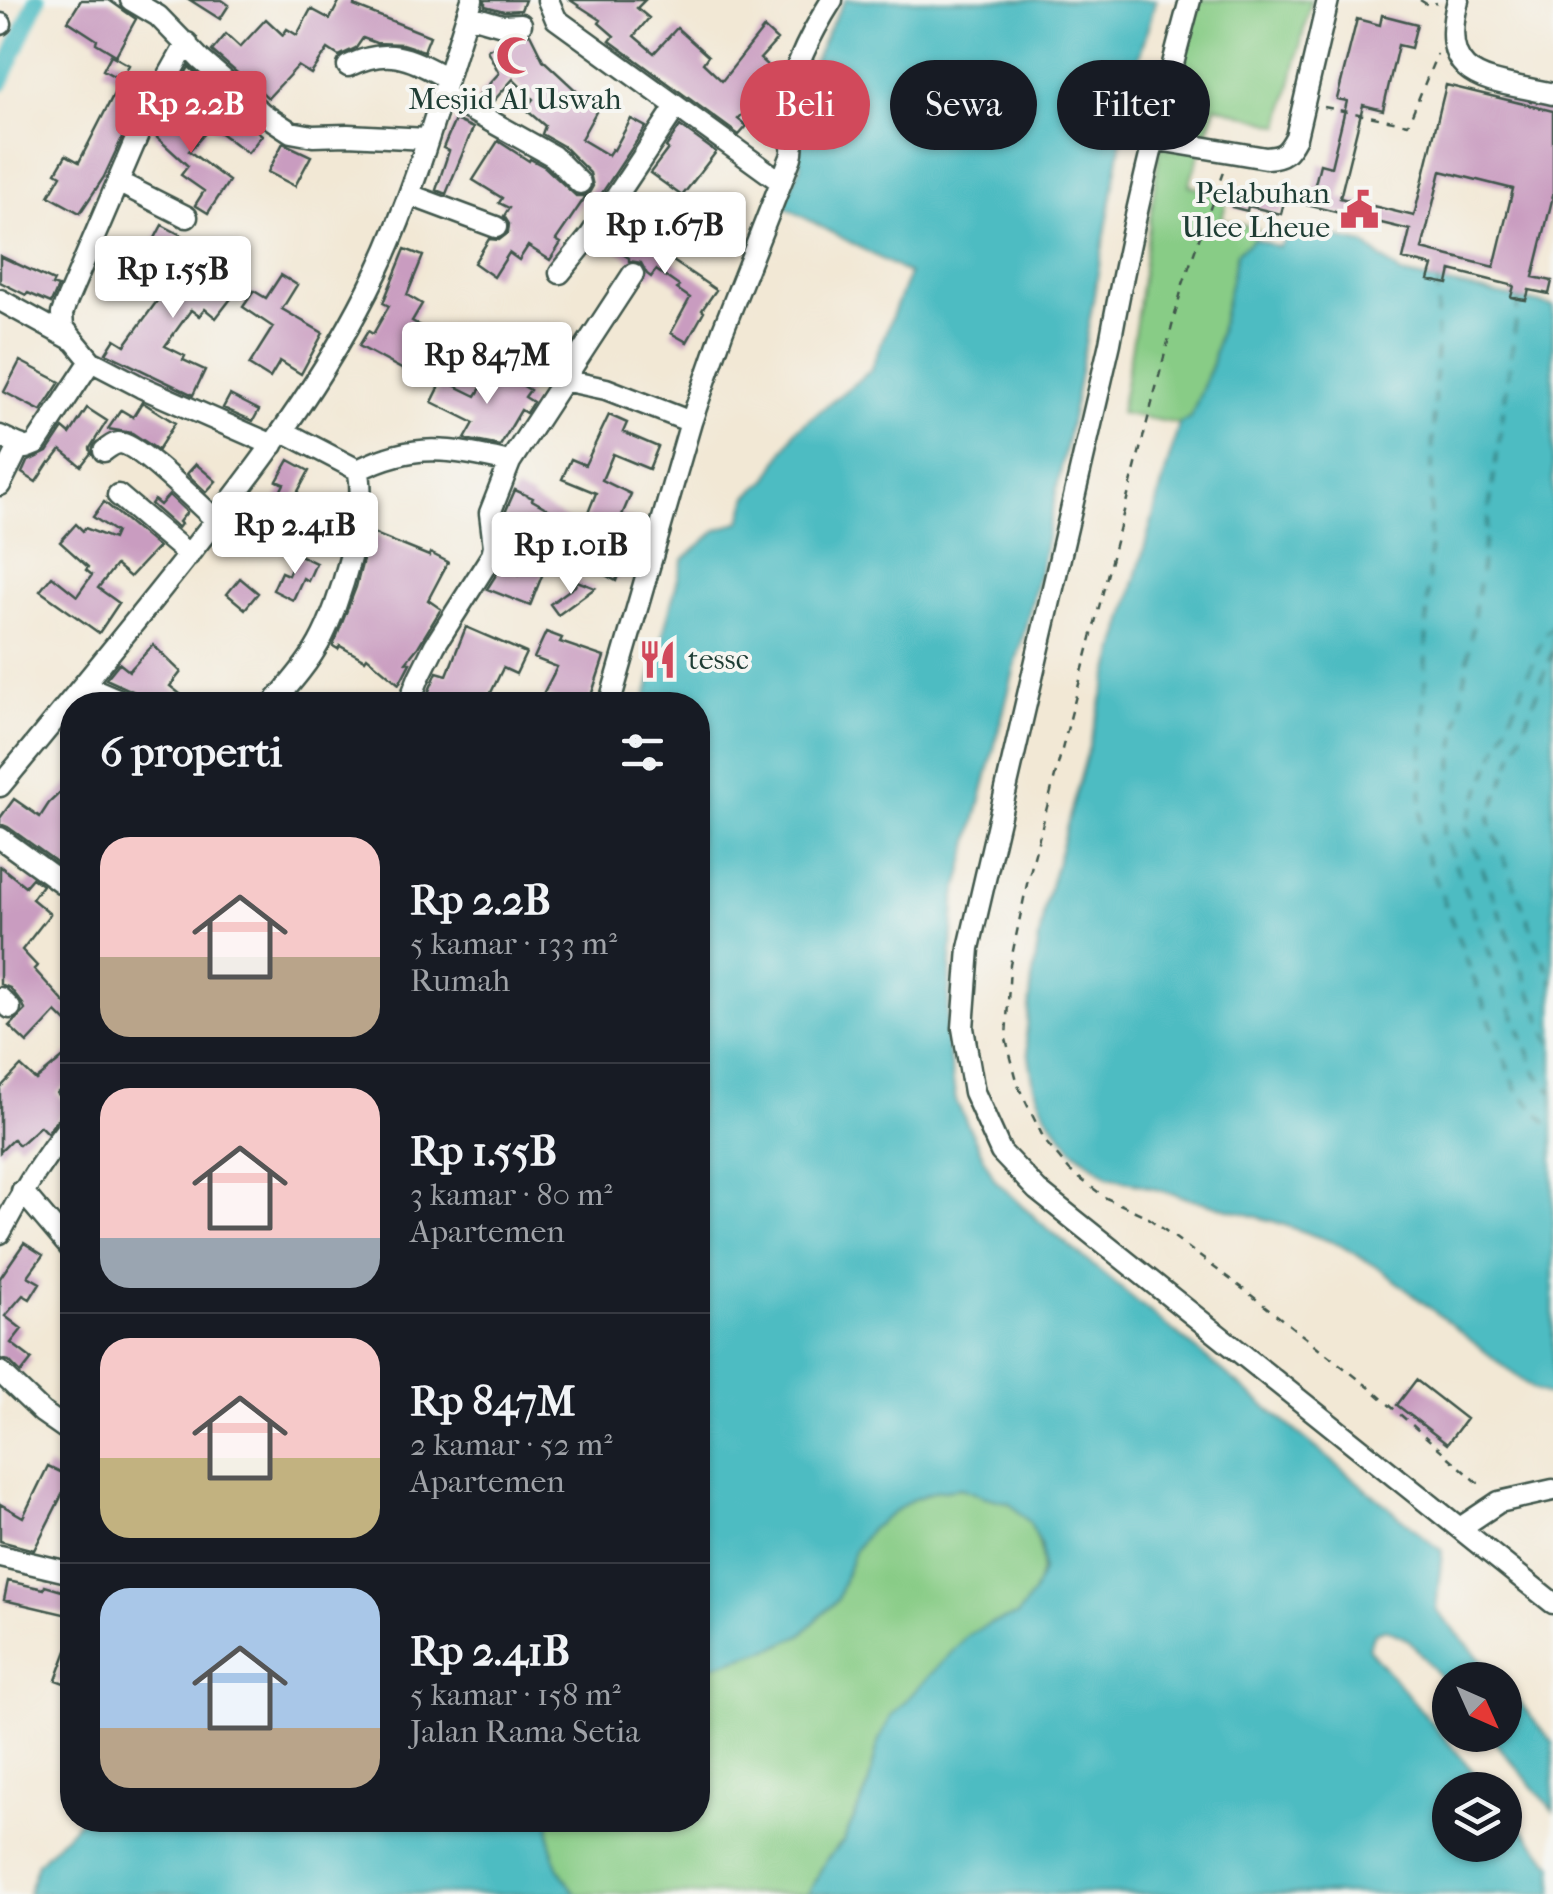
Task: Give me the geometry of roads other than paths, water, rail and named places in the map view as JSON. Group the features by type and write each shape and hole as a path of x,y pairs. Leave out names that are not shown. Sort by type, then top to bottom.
{"street":[{"path":"131,0 163,8 202,60 291,132 428,139"},
{"path":"548,0 556,19 781,182"},
{"path":"614,692 690,422 794,150 787,119 790,90 811,35 832,0"},
{"path":"1174,60 1190,0"},
{"path":"1210,149 1266,158 1288,152 1296,137 1328,0"},
{"path":"1449,1 1452,42 1460,63 1475,75 1553,94"},
{"path":"78,692 216,520 332,358 410,195 470,8 489,23 521,24"},
{"path":"186,42 146,116 62,314 63,327 73,340 91,361 141,387 358,470 380,459 419,450 466,452 510,462"},
{"path":"348,66 372,56 397,55 422,64 445,86 554,156 580,184"},
{"path":"560,273 590,236 676,107"},
{"path":"1150,150 1110,343 969,948 963,1028 974,1092 1001,1152 1036,1190 1553,1603"},
{"path":"118,182 186,217"},
{"path":"410,195 496,227"},
{"path":"414,692 435,645 492,555 490,513 510,462 633,274"},
{"path":"0,300 73,340"},
{"path":"0,436 26,448 36,444 91,361"},
{"path":"563,380 606,390 690,422"},
{"path":"104,451 116,444 135,450 216,520"},
{"path":"0,485 20,445"},
{"path":"283,692 308,661 331,617 360,519 362,483 358,470"},
{"path":"118,495 188,555"},
{"path":"84,685 101,692"},
{"path":"0,786 60,714"},
{"path":"0,838 60,881"},
{"path":"0,1233 22,1191 60,1137"},
{"path":"22,1191 60,1236"},
{"path":"0,1372 60,1425"},
{"path":"1460,1528 1499,1502 1553,1490"},
{"path":"0,1556 60,1571"}],"water":[{"path":"845,0 1156,0 1138,60 1057,60 1057,150 1120,150 1042,562 955,900 946,1038 956,1101 995,1180 1040,1222 1442,1551 1436,1610 1484,1662 1432,1662 1432,1667 1409,1640 1386,1629 1374,1633 1368,1648 1432,1723 1432,1752 1457,1752 1474,1772 1432,1772 1432,1862 1522,1862 1522,1828 1553,1864 1553,1894 808,1894 826,1860 844,1840 867,1790 879,1740 892,1715 968,1635 1017,1616 1033,1594 1042,1571 1041,1544 1029,1522 1010,1503 961,1488 935,1491 911,1500 869,1530 854,1551 837,1600 801,1635 710,1666 710,692 647,692 683,560 717,530 741,521 748,496 767,480 796,430 870,371 909,274 783,206 801,165 795,150 870,150 870,60 815,60"},
{"name":"Pelabuhan Ulee Lheue","path":"1294,228 1364,244 1401,274 1553,306 1553,1397 1534,1390 1383,1271 1338,1244 1276,1222 1108,1176 1073,1149 1046,1114 1034,1086 1026,1037 1045,904 1179,424 1191,417 1212,364 1237,253 1254,239 1279,247"},
{"path":"1522,1706 1553,1743 1553,1810 1504,1752 1522,1752"},
{"path":"68,1832 551,1832 555,1860 576,1894 28,1894 38,1863"}],"waterway":[{"path":"0,83 37,0"}],"place":[{"name":"Mesjid Al Uswah","path":"515,55"},
{"name":"Pelabuhan Ulee Lheue","path":"1360,210"},
{"name":"tessc","path":"658,659"}]}
